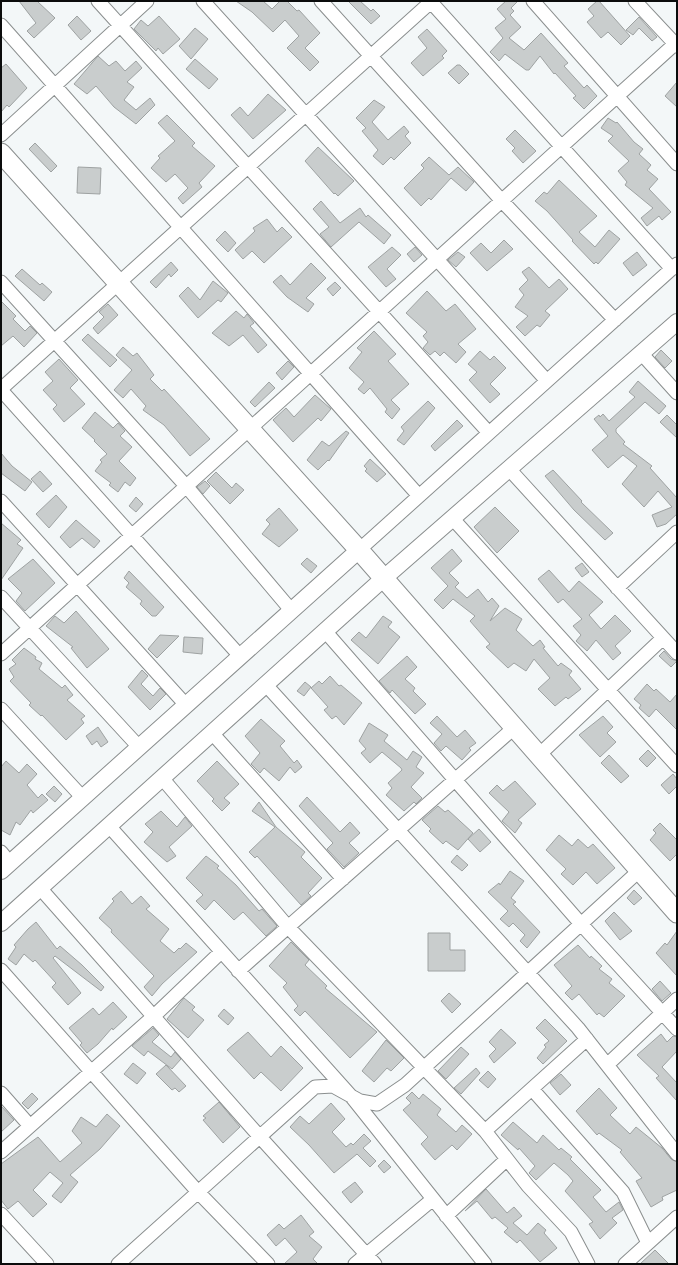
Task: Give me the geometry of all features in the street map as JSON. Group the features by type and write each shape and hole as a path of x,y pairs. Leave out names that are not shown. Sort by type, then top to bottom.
{"main road":[{"path":"1,153 384,578 677,912"}],"street":[{"path":"98,1 489,433"},
{"path":"1,134 147,1"},
{"path":"203,1 547,381"},
{"path":"321,1 502,201 615,320"},
{"path":"4,862 83,798 674,267 562,147 431,1 1,389 240,656"},
{"path":"533,1 677,164"},
{"path":"1,654 676,44 636,1"},
{"path":"1,26 419,496"},
{"path":"1,282 186,487 291,610"},
{"path":"1,923 384,578 510,470 677,322"},
{"path":"642,353 677,392"},
{"path":"510,470 677,653"},
{"path":"1,501 186,705"},
{"path":"453,518 677,766"},
{"path":"617,588 677,532"},
{"path":"1,597 139,747"},
{"path":"325,631 581,924 677,1029"},
{"path":"539,755 663,638"},
{"path":"266,685 587,1039 677,1154"},
{"path":"1,709 83,798"},
{"path":"238,971 515,727"},
{"path":"212,734 342,879"},
{"path":"162,778 288,927 485,1131 528,1186 571,1232 588,1264"},
{"path":"109,826 351,1096 485,1264"},
{"path":"118,1264 315,1087 333,1086 360,1101 378,1104 405,1085 640,870"},
{"path":"40,888 260,1137 371,1259"},
{"path":"1,1152 154,1016 221,952"},
{"path":"1,970 198,1192 268,1264"},
{"path":"607,1065 677,999"},
{"path":"485,1131 587,1039"},
{"path":"532,1089 623,1192 648,1243"},
{"path":"1,1093 30,1126"},
{"path":"446,1216 507,1159"},
{"path":"355,1264 371,1259 433,1199"},
{"path":"1,1214 47,1264"},
{"path":"625,1264 677,1218"}],"building":[{"path":"19,1 37,1 55,18 34,38 27,31 36,23"},
{"path":"236,1 263,1 272,9 280,1 287,1 297,11 299,10 320,33 305,48 319,62 310,71 287,48 299,36 285,20 273,32 252,12"},
{"path":"348,1 360,1 371,11 373,9 380,16 371,24"},
{"path":"506,1 518,1 511,8 514,11 510,15 521,27 509,38 524,50 541,33 568,63 564,66 584,88 587,85 597,96 584,109 573,98 576,96 555,73 554,74 540,56 529,70 526,70 505,54 499,61 490,52 503,38 495,28 506,19 497,9"},
{"path":"599,1 630,36 621,45 608,32 601,38 587,22 594,16 588,9"},
{"path":"77,16 91,31 81,40 68,25"},
{"path":"159,16 180,39 163,54 158,48 156,51 134,29 141,20 148,26"},
{"path":"639,17 657,37 652,41 639,28 633,35 626,30"},
{"path":"195,28 208,39 191,59 179,46"},
{"path":"427,29 447,51 442,56 444,58 423,76 411,63 427,48 418,37"},
{"path":"98,56 109,66 116,61 125,71 136,61 142,68 127,82 134,87 124,100 136,110 150,98 155,105 136,124 114,107 96,86 87,94 74,84"},
{"path":"195,59 218,79 209,89 186,69"},
{"path":"6,64 27,88 9,107 7,105 1,112 1,68"},
{"path":"457,65 460,65 469,74 459,84 448,73"},
{"path":"677,82 677,107 665,96"},
{"path":"268,94 286,110 253,139 231,115 240,107 248,116"},
{"path":"374,100 385,107 372,122 388,140 404,126 409,132 405,136 411,143 394,160 391,157 383,165 373,156 378,150 362,131 366,128 356,118"},
{"path":"167,115 195,143 192,146 215,166 199,183 202,187 183,204 178,198 188,188 175,174 166,182 151,168 160,158 158,156 175,141 158,123"},
{"path":"608,118 616,123 617,122 634,142 643,149 639,154 651,165 647,170 658,179 649,189 671,212 662,220 659,216 647,226 641,218 653,208 625,185 627,182 618,171 629,161 608,141 613,136 601,128"},
{"path":"515,130 536,151 523,163 512,151 515,148 506,139"},
{"path":"35,143 57,166 51,172 29,149"},
{"path":"318,147 354,181 338,196 335,193 334,194 305,161"},
{"path":"429,157 449,175 458,167 474,182 466,191 451,178 431,200 429,198 421,206 404,188 424,168 421,165"},
{"path":"78,167 101,168 100,194 77,193"},
{"path":"559,180 597,216 579,232 595,247 609,230 620,239 598,264 596,262 594,264 547,211 535,201 544,192 547,194"},
{"path":"321,201 340,223 360,208 366,217 368,215 391,235 384,244 359,222 331,247 320,234 329,227 313,209"},
{"path":"267,219 277,232 282,227 292,237 264,263 252,251 243,259 235,250 255,231 253,228"},
{"path":"225,231 236,243 228,252 216,240"},
{"path":"504,240 513,249 487,271 470,253 481,243 491,253"},
{"path":"392,247 401,255 387,269 396,279 386,287 368,267"},
{"path":"415,247 422,255 414,262 407,254"},
{"path":"458,252 465,257 456,267 448,260"},
{"path":"637,252 647,265 633,276 623,263"},
{"path":"171,262 178,270 171,277 169,274 156,288 150,282"},
{"path":"311,263 326,278 306,298 314,304 308,312 287,297 273,282 281,275 290,285"},
{"path":"529,267 549,288 559,279 568,289 545,311 550,315 540,327 537,325 525,336 516,327 528,316 515,307 524,295 519,289 528,280 522,272"},
{"path":"22,269 40,285 42,283 52,292 44,301 15,276"},
{"path":"213,281 228,293 221,302 218,300 198,318 179,296 188,287 200,300"},
{"path":"335,282 341,288 333,296 327,289"},
{"path":"427,291 446,311 455,304 476,329 458,344 466,352 456,363 444,352 440,356 435,351 430,355 423,348 428,342 423,336 427,332 406,313"},
{"path":"1,301 16,316 13,319 25,331 30,326 37,333 24,347 13,336 1,346"},
{"path":"108,304 118,315 98,334 93,328 104,317 99,312"},
{"path":"236,311 244,318 247,314 254,323 250,326 267,345 258,353 243,335 229,346 212,333"},
{"path":"374,331 396,354 388,361 409,384 391,400 400,409 392,419 385,412 387,409 370,388 364,394 358,389 364,382 349,368 362,352 357,348"},
{"path":"88,334 117,360 110,367 82,340"},
{"path":"123,347 133,356 137,353 154,375 150,379 162,391 164,389 210,439 190,456 164,425 143,410 146,406 131,389 123,398 114,390 132,370 116,355"},
{"path":"661,350 672,361 665,368 655,357"},
{"path":"480,351 490,360 494,356 506,368 490,384 500,394 490,403 469,380 477,372 468,364"},
{"path":"59,359 78,380 70,388 85,404 64,422 53,409 57,405 43,390 53,381 45,372"},
{"path":"288,361 294,367 282,380 276,373"},
{"path":"638,381 666,406 659,414 645,402 616,429 616,432 625,442 623,444 652,466 650,468 677,498 677,514 666,524 657,527 652,515 672,507 658,491 644,507 622,484 637,466 623,455 608,468 592,450 608,436 594,419 603,414 609,421 635,397 629,392"},
{"path":"269,382 275,388 255,407 250,402"},
{"path":"315,395 331,409 321,421 318,418 293,442 273,420 286,408 294,417"},
{"path":"428,401 435,408 404,445 397,440 404,431 401,427"},
{"path":"95,412 113,428 118,423 125,431 120,436 132,447 119,461 136,478 130,486 125,482 118,492 109,485 111,483 95,471 102,462 100,460 107,454 82,428"},
{"path":"667,415 677,425 677,438 660,422"},
{"path":"457,420 463,426 435,451 431,446"},
{"path":"346,431 349,433 329,461 328,460 318,470 307,460 322,441 329,446"},
{"path":"1,453 12,466 32,482 25,491 1,473"},
{"path":"370,459 386,474 377,482 365,471 367,469 364,466"},
{"path":"553,470 582,501 581,502 613,533 605,540 574,510 545,476"},
{"path":"40,471 52,484 43,492 31,479"},
{"path":"216,472 232,488 236,483 244,490 230,504 207,481"},
{"path":"205,481 210,486 203,494 197,487"},
{"path":"56,495 67,507 49,528 36,514"},
{"path":"136,497 143,504 136,512 129,506"},
{"path":"495,507 519,531 497,553 474,527"},
{"path":"279,508 298,530 279,547 262,534 270,524 266,520"},
{"path":"76,520 100,541 94,548 82,538 70,548 60,537"},
{"path":"1,523 21,540 17,544 23,548 1,580"},
{"path":"452,549 462,561 449,573 459,583 455,587 467,598 478,589 488,602 492,598 499,606 490,621 505,608 522,619 516,630 533,646 540,640 545,647 543,648 558,666 561,663 572,671 569,675 581,689 568,699 566,697 555,706 538,689 550,678 534,659 526,671 514,663 508,668 486,647 490,644 470,621 475,616 453,599 443,609 434,600 448,586 431,568"},
{"path":"307,558 317,566 311,573 301,564"},
{"path":"33,559 55,583 25,611 16,601 22,593 8,579"},
{"path":"582,563 589,572 582,577 575,568"},
{"path":"549,570 569,592 579,581 603,602 589,615 601,629 615,615 631,631 615,646 621,653 613,660 596,640 587,651 576,641 581,635 573,626 582,619 563,599 558,603 538,579"},
{"path":"129,571 164,607 156,616 152,616 140,604 142,601 126,587 129,583 124,578"},
{"path":"76,611 109,649 87,668 71,648 73,647 46,626 55,616 64,623"},
{"path":"383,616 392,622 388,627 400,637 378,664 351,640 359,632 366,638"},
{"path":"160,635 179,636 157,658 148,649"},
{"path":"184,637 203,638 202,654 183,652"},
{"path":"24,648 36,657 35,659 42,663 39,669 62,688 65,685 73,695 67,700 85,716 81,719 84,723 66,740 42,715 41,716 29,705 31,703 10,681 14,677 9,669 16,664 12,660"},
{"path":"664,651 671,659 677,661 671,667 659,656"},
{"path":"407,656 417,667 405,679 415,688 413,691 426,704 415,714 392,690 390,693 379,681"},
{"path":"142,670 148,676 141,684 153,696 160,688 166,694 150,710 128,687"},
{"path":"330,676 339,686 341,685 362,703 344,725 336,716 332,719 324,710 328,707 311,688 319,681 322,684"},
{"path":"305,682 311,687 304,696 297,691"},
{"path":"647,684 654,691 656,689 670,702 677,694 677,730 656,709 649,717 639,708 641,705 634,699"},
{"path":"437,716 457,737 465,730 476,743 469,748 471,750 462,760 446,746 441,751 434,743 442,734 430,723"},
{"path":"603,716 613,727 607,733 616,742 600,757 579,735"},
{"path":"261,719 285,741 280,746 294,763 297,760 302,767 295,773 290,767 279,781 264,768 260,773 251,764 260,753 245,736"},
{"path":"369,723 388,735 384,741 407,760 413,751 422,757 416,767 424,773 411,787 422,798 416,804 414,802 404,811 386,795 392,788 388,783 402,770 401,768 382,752 370,763 361,753 366,749 359,741"},
{"path":"98,727 108,742 101,747 97,741 92,745 86,736"},
{"path":"648,750 656,758 647,767 639,759"},
{"path":"609,755 629,776 621,783 601,763"},
{"path":"6,761 19,773 27,764 37,774 27,785 38,798 42,794 48,800 33,813 31,810 20,825 16,822 10,835 1,830 1,767"},
{"path":"217,761 239,784 224,798 230,803 222,811 212,801 214,799 197,781"},
{"path":"673,774 677,779 677,786 669,794 661,785"},
{"path":"515,781 536,804 518,820 522,823 515,833 502,821 509,812 489,793 497,785 503,791"},
{"path":"54,786 62,794 55,802 46,794"},
{"path":"307,797 340,832 350,822 360,833 349,843 359,853 344,867 327,849 333,843 299,806"},
{"path":"259,802 276,827 305,852 301,857 322,878 308,893 311,896 301,905 257,856 255,858 249,852 275,827 252,811"},
{"path":"438,806 445,812 448,810 473,833 458,850 446,841 443,844 429,831 431,829 422,820"},
{"path":"161,811 177,827 185,817 192,826 169,847 176,856 167,862 144,842 153,832 145,824"},
{"path":"660,823 677,840 677,854 670,861 650,840 656,833 653,830"},
{"path":"479,829 491,842 480,852 468,839"},
{"path":"559,835 572,846 578,839 588,848 593,844 615,868 597,884 586,872 573,885 561,874 566,869 546,850"},
{"path":"457,855 468,865 462,871 451,862"},
{"path":"206,856 219,866 217,868 236,885 259,911 262,909 277,926 266,936 243,912 234,920 214,900 205,910 196,901 203,895 186,878"},
{"path":"510,871 524,881 511,898 516,902 513,904 540,932 527,948 520,941 525,935 513,923 509,927 500,919 508,911 488,892 499,883 500,885"},
{"path":"634,890 642,898 634,905 627,898"},
{"path":"121,891 132,904 141,896 150,906 146,909 169,929 160,941 174,953 186,943 197,952 162,984 152,996 144,987 154,976 99,918 114,901 112,899"},
{"path":"614,912 632,931 620,940 605,921"},
{"path":"36,922 57,949 60,946 104,987 101,991 55,956 53,958 81,993 68,1005 52,987 56,983 35,960 33,962 24,954 16,965 8,959 16,947 14,945"},
{"path":"677,931 677,976 656,953 665,943 667,945"},
{"path":"428,933 450,933 450,950 465,950 465,971 428,971"},
{"path":"291,942 309,960 305,965 327,986 325,988 377,1032 350,1058 305,1011 300,1016 294,1010 298,1006 283,987 287,983 269,966"},
{"path":"578,945 590,958 591,956 602,966 599,969 612,979 609,983 625,996 604,1017 599,1013 597,1015 579,994 572,1000 565,993 572,986 554,965"},
{"path":"660,981 671,993 662,1001 652,989"},
{"path":"449,993 461,1004 452,1013 441,1001"},
{"path":"184,998 195,1007 192,1010 204,1020 188,1038 167,1019"},
{"path":"113,1002 127,1017 113,1030 112,1028 98,1044 87,1053 80,1045 82,1043 69,1028 93,1008 99,1015"},
{"path":"224,1009 234,1018 228,1025 218,1016"},
{"path":"545,1019 567,1041 543,1064 537,1058 546,1047 544,1045 549,1041 536,1028"},
{"path":"153,1028 159,1035 152,1042 171,1057 175,1052 181,1059 172,1069 148,1051 144,1056 132,1046"},
{"path":"501,1029 516,1043 494,1063 489,1056 496,1049 489,1042"},
{"path":"248,1032 271,1057 281,1046 303,1068 281,1091 261,1072 254,1079 227,1050"},
{"path":"661,1034 667,1042 673,1036 677,1037 677,1051 662,1067 677,1083 677,1101 656,1078 659,1076 637,1055"},
{"path":"386,1040 404,1058 391,1071 387,1068 374,1082 362,1071"},
{"path":"461,1047 469,1054 446,1079 438,1071"},
{"path":"133,1063 146,1073 137,1084 124,1074"},
{"path":"166,1065 186,1086 179,1092 175,1088 172,1090 156,1074"},
{"path":"476,1068 480,1073 461,1094 454,1088"},
{"path":"488,1071 496,1079 488,1088 479,1080"},
{"path":"561,1074 571,1085 560,1095 550,1083"},
{"path":"599,1088 617,1108 610,1115 630,1134 636,1127 662,1148 671,1159 677,1162 677,1190 662,1197 663,1200 651,1207 636,1181 642,1178 620,1152 622,1150 599,1133 597,1135 576,1111"},
{"path":"412,1092 419,1099 423,1094 441,1109 437,1115 456,1132 462,1125 472,1134 457,1150 452,1145 435,1160 421,1144 428,1137 403,1110 411,1103 406,1098"},
{"path":"32,1093 38,1099 28,1109 22,1103"},
{"path":"219,1102 240,1127 223,1143 203,1120 206,1118 203,1116"},
{"path":"331,1103 345,1119 332,1132 346,1147 351,1143 353,1145 364,1134 371,1141 363,1148 376,1161 370,1167 357,1154 334,1173 309,1145 290,1127 300,1116 309,1124"},
{"path":"1,1106 14,1120 1,1132"},
{"path":"107,1114 120,1126 100,1149 70,1175 78,1182 61,1203 52,1196 63,1183 50,1172 33,1190 47,1204 33,1217 18,1201 8,1209 1,1200 1,1164 38,1137 60,1162 82,1143 72,1131 81,1117 96,1127"},
{"path":"513,1122 537,1143 543,1135 559,1150 561,1148 572,1157 570,1159 601,1190 593,1197 606,1212 619,1202 623,1210 612,1218 617,1223 600,1239 589,1224 593,1222 565,1191 573,1181 568,1175 554,1163 536,1180 529,1173 535,1166 519,1148 518,1150 501,1135"},
{"path":"384,1160 391,1167 384,1173 378,1166"},
{"path":"355,1182 363,1192 351,1203 342,1192"},
{"path":"486,1189 507,1213 514,1207 522,1216 513,1223 527,1235 538,1223 546,1230 544,1233 557,1248 540,1262 520,1240 517,1243 504,1232 508,1228 495,1217 492,1219 477,1201 465,1211"},
{"path":"301,1215 314,1232 309,1236 322,1247 313,1259 318,1264 284,1264 297,1252 285,1238 276,1246 267,1235 279,1224 284,1229"},
{"path":"655,1250 669,1264 640,1264"}]}
